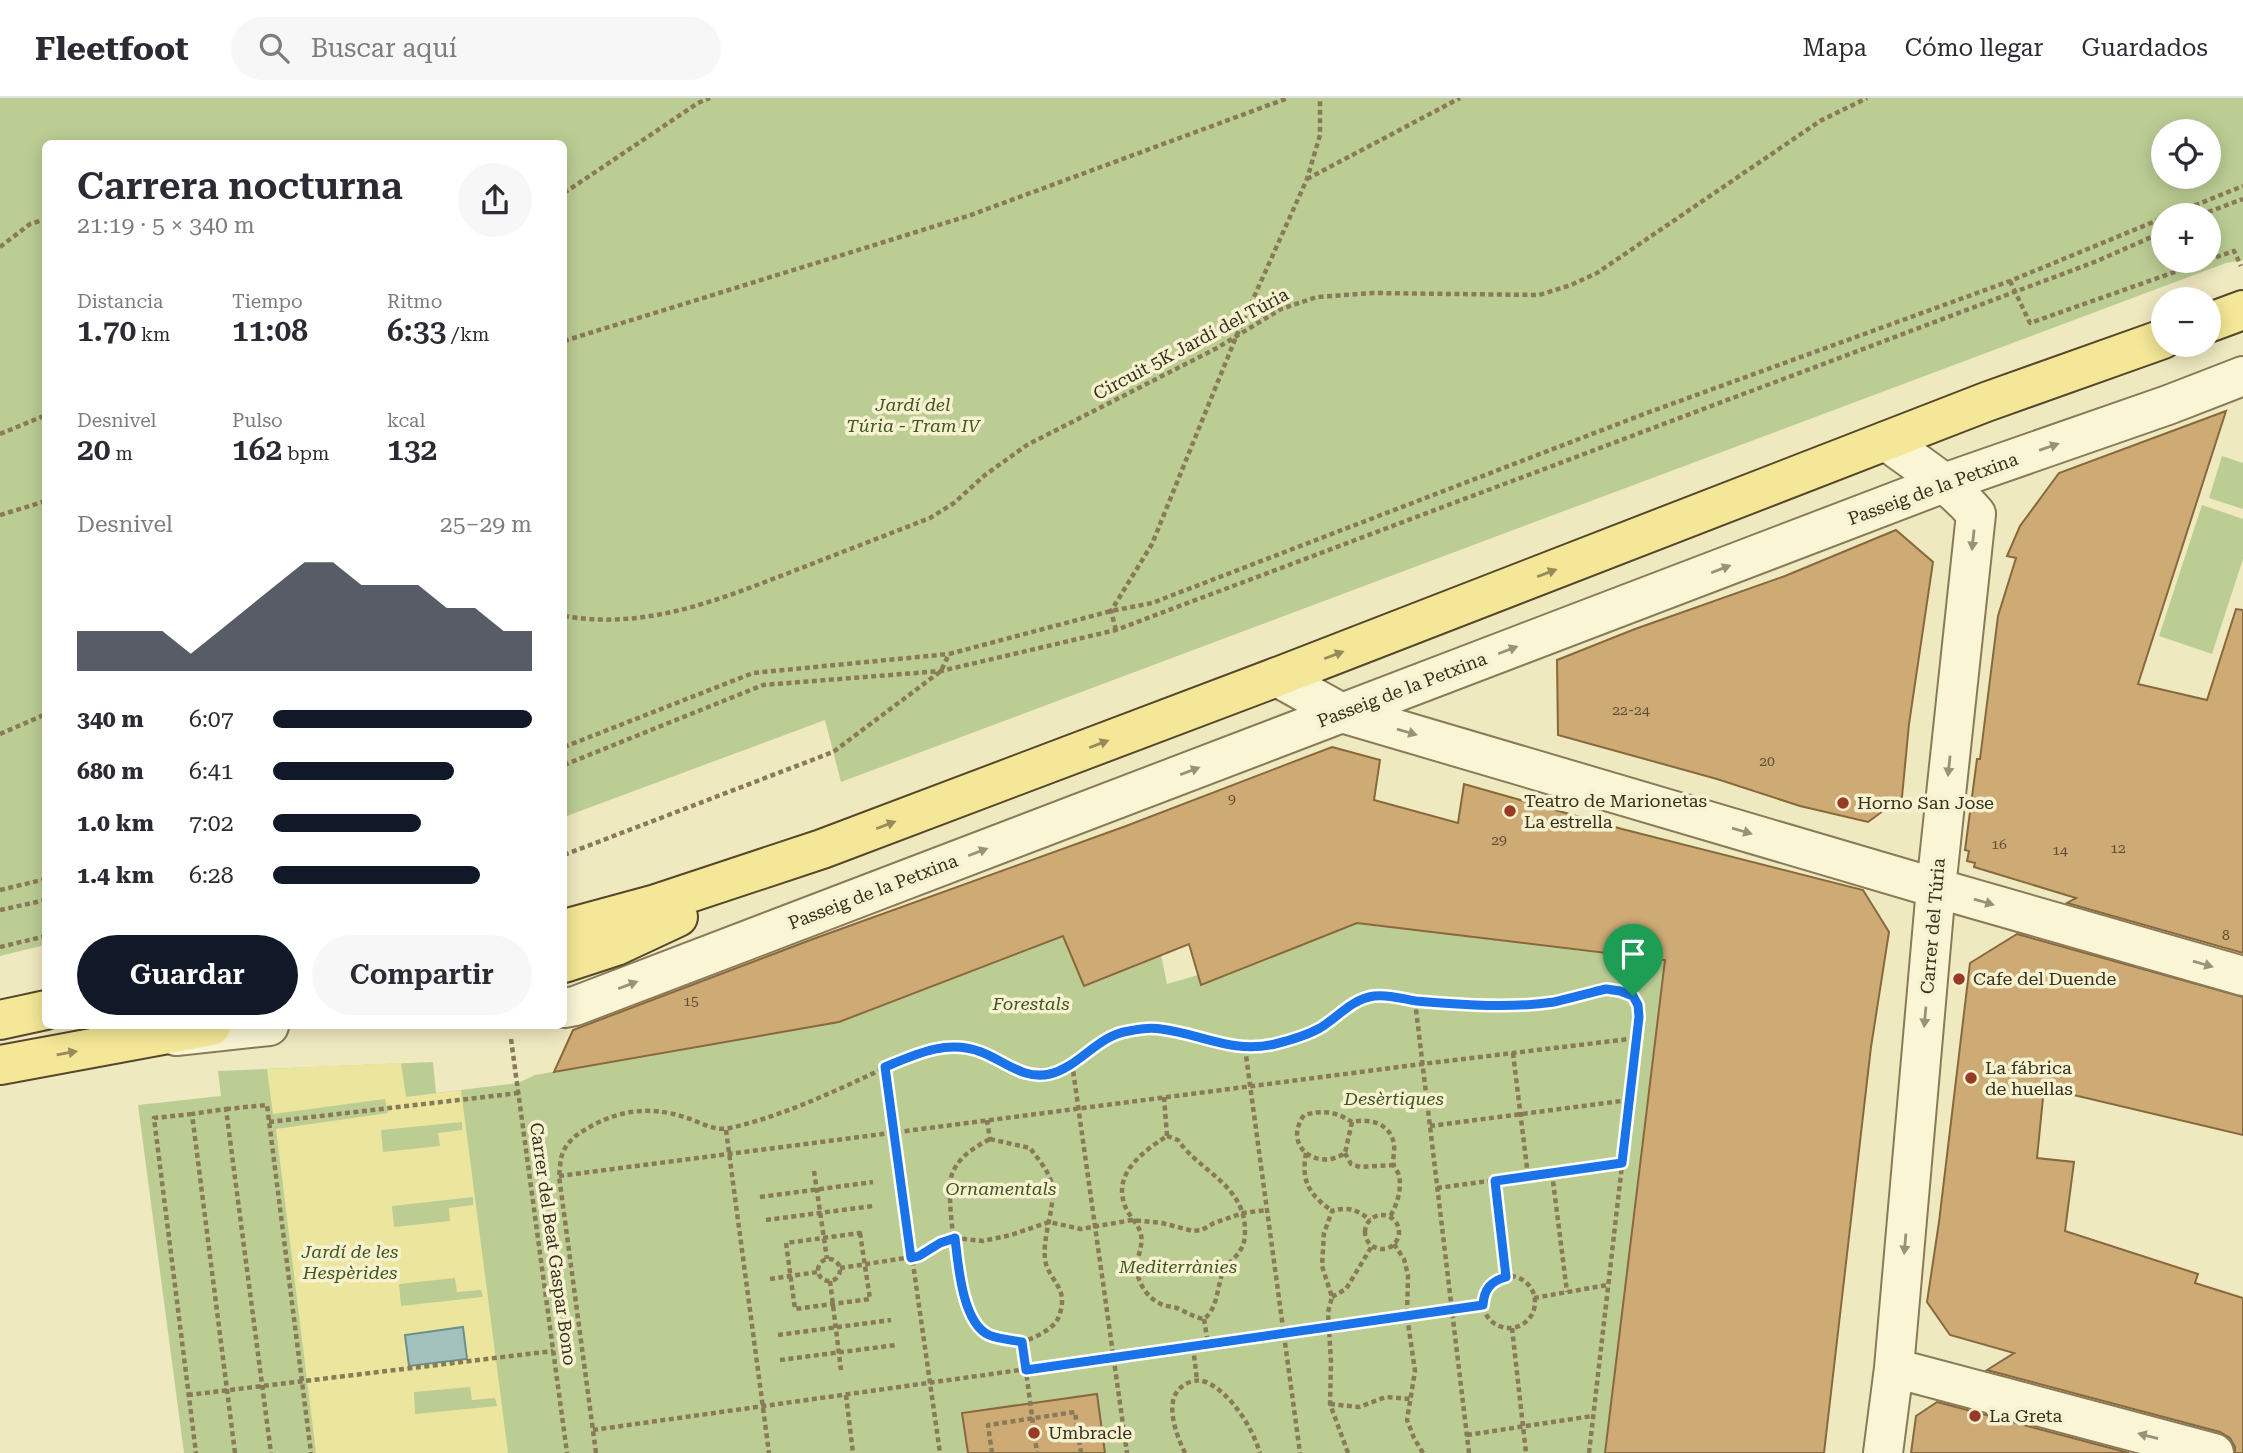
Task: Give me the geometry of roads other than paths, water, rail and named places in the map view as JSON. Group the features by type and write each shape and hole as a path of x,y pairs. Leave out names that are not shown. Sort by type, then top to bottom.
{"main road":[{"path":"2221,318 2243,310"},
{"path":"567,928 656,904 822,849 1277,677 1986,402 2151,343"},
{"path":"567,962 616,946 822,849"},
{"path":"0,1020 42,1011"},
{"path":"0,1065 195,1029"}],"street":[{"name":"Passeig de la Petxina","path":"567,1007 1944,484 2243,376"},
{"name":"Carrer del Túria","path":"1883,1453 1894,1368 1936,888 1976,514 1944,484 1886,441"},
{"path":"1277,677 1342,713 1936,888 2243,975"},
{"path":"136,1040 240,1029"},
{"path":"1894,1368 2214,1453"}],"water":[{"path":"463,1327 467,1359 409,1366 405,1335"}],"place":[{"name":"Horno San Jose","path":"1843,803"},
{"name":"Teatro de Marionetas La estrella","path":"1510,811"},
{"name":"Cafe del Duende","path":"1959,979"},
{"name":"La fábrica de huellas","path":"1971,1078"},
{"name":"La Greta","path":"1975,1416"},
{"name":"Umbracle","path":"1034,1433"}],"park label":[{"name":"Jardí del Túria - Tram IV","path":"913,415"},
{"name":"Forestals","path":"1031,1004"},
{"name":"Desèrtiques","path":"1394,1099"},
{"name":"Ornamentals","path":"1001,1189"},
{"name":"Jardí de les Hespèrides","path":"350,1262"},
{"name":"Mediterrànies","path":"1178,1267"}]}
